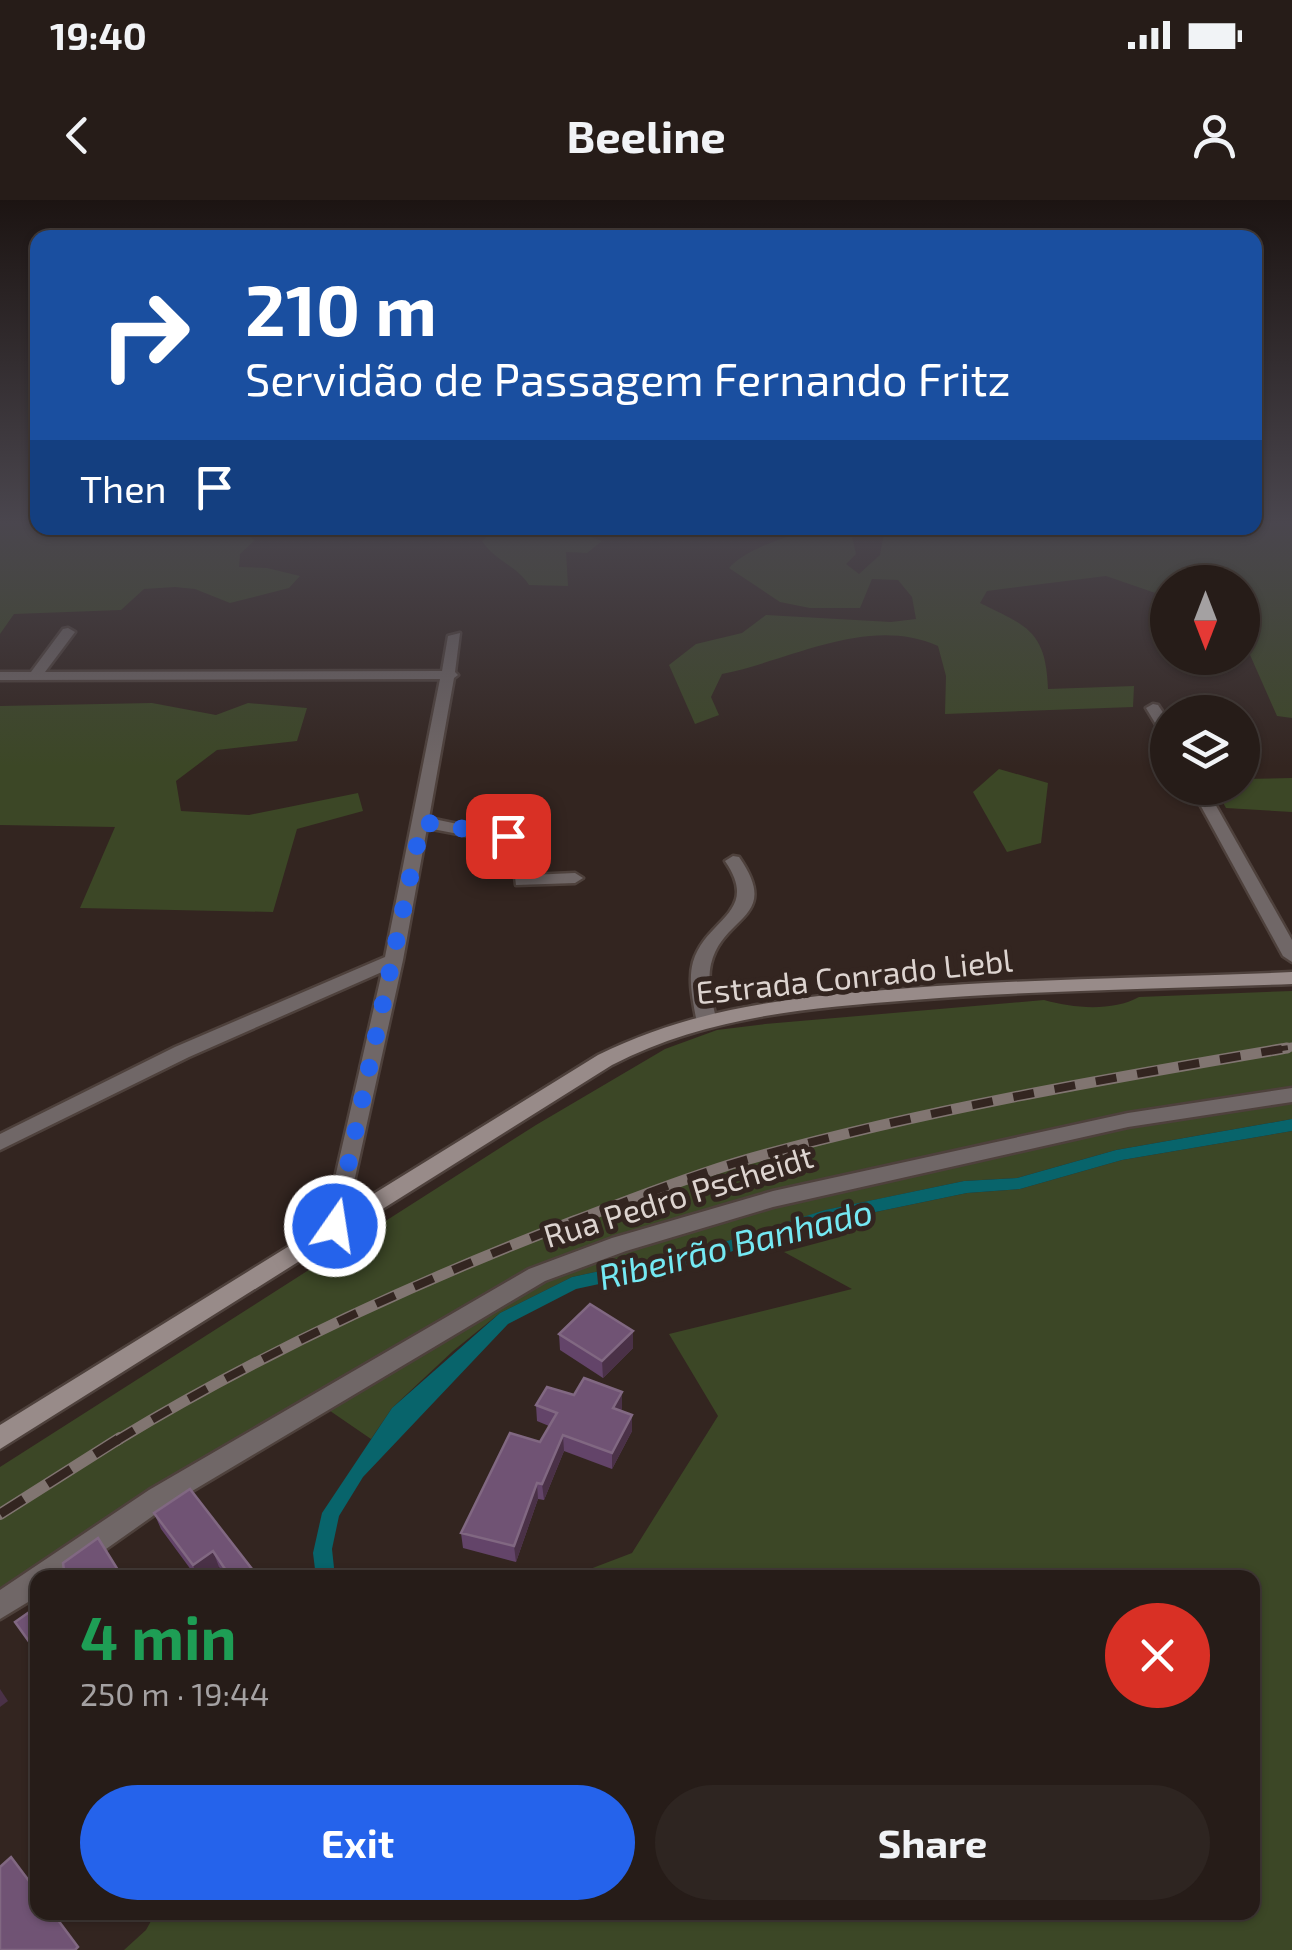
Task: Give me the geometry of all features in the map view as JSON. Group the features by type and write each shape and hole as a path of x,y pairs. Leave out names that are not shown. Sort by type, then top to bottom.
{"main road":[{"name":"Estrada Conrado Liebl","path":"0,1438 628,1046 706,1018 939,992 1292,978"}],"street":[{"path":"35,676 68,632"},
{"path":"335,1226 394,960 451,675 455,636"},
{"path":"0,676 451,675"},
{"path":"1208,805 1292,956"},
{"path":"422,822 519,841 522,881 575,878"},
{"path":"706,1018 701,966 710,944 739,913 748,892 743,872 733,861"},
{"path":"0,1142 182,1052 394,960"},
{"name":"Rua Pedro Pscheidt","path":"52,1570 158,1498 358,1382 472,1308 537,1274 620,1244 773,1198 1128,1120 1292,1095"},
{"name":"Rua Pedro Pscheidt","path":"0,1606 30,1585"}],"green space":[{"path":"0,604 128,604 121,610 14,614 0,634"},
{"path":"788,604 862,604 860,608 810,608"},
{"path":"913,604 981,604 1031,633 1043,654 1048,689 1134,686 1133,707 945,714 946,676 938,646 885,635 830,643 722,674 711,697 719,715 695,724 669,665 696,644 742,633 766,615 891,622 916,619"},
{"path":"1260,604 1292,604 1292,718 1277,716 1259,675"},
{"path":"152,703 216,715 248,703 307,708 297,741 217,750 176,781 181,811 249,815 358,793 363,811 297,829 273,912 80,908 115,827 0,825 0,706"},
{"path":"999,769 1048,783 1041,843 1007,852 973,792"},
{"path":"1292,778 1292,812 1226,808 1224,805 1260,805 1260,779"},
{"path":"1292,991 1292,1119 1116,1150 1017,1178 964,1181 826,1210 702,1249 572,1277 500,1313 392,1408 371,1439 320,1404 51,1570 30,1570 30,1584 0,1606 0,1467 536,1125 665,1049 717,1030 765,1024 1044,1000 1092,1007 1117,1005 1139,997"},
{"path":"1292,1131 1292,1950 124,1950 152,1920 1260,1920 1260,1570 587,1570 632,1553 718,1416 669,1334 852,1289 784,1252 840,1237 861,1215 967,1193 1020,1189 1122,1160"}],"water":[{"name":"Ribeirão Banhado","path":"1292,1119 1292,1131 1122,1160 1020,1189 967,1193 861,1215 757,1242 706,1261 576,1289 508,1324 363,1477 339,1516 332,1549 334,1570 315,1570 313,1553 322,1513 392,1408 500,1313 572,1277 702,1249 825,1210 964,1181 1017,1178 1116,1150"}],"building":[{"path":"590,1304 633,1331 602,1361 559,1334"},
{"path":"584,1378 622,1392 613,1408 632,1415 612,1453 563,1435 542,1484 537,1483 514,1546 461,1533 510,1433 540,1442 557,1413 536,1405 547,1387 574,1395"},
{"path":"190,1489 253,1570 226,1570 213,1551 193,1565 154,1513"},
{"path":"98,1538 118,1570 64,1570 63,1563"},
{"path":"30,1612 30,1643 15,1622"},
{"path":"11,1857 30,1882 30,1920 58,1920 78,1947 75,1950 0,1950 0,1867"}],"railway":[{"path":"1272,1050 1292,1047"},
{"path":"116,1441 226,1378 397,1294 515,1244 702,1174 812,1142 946,1111 1287,1048"},
{"path":"0,1514 120,1438"}],"route":[{"path":"335,1226 422,822 508,836"}]}
